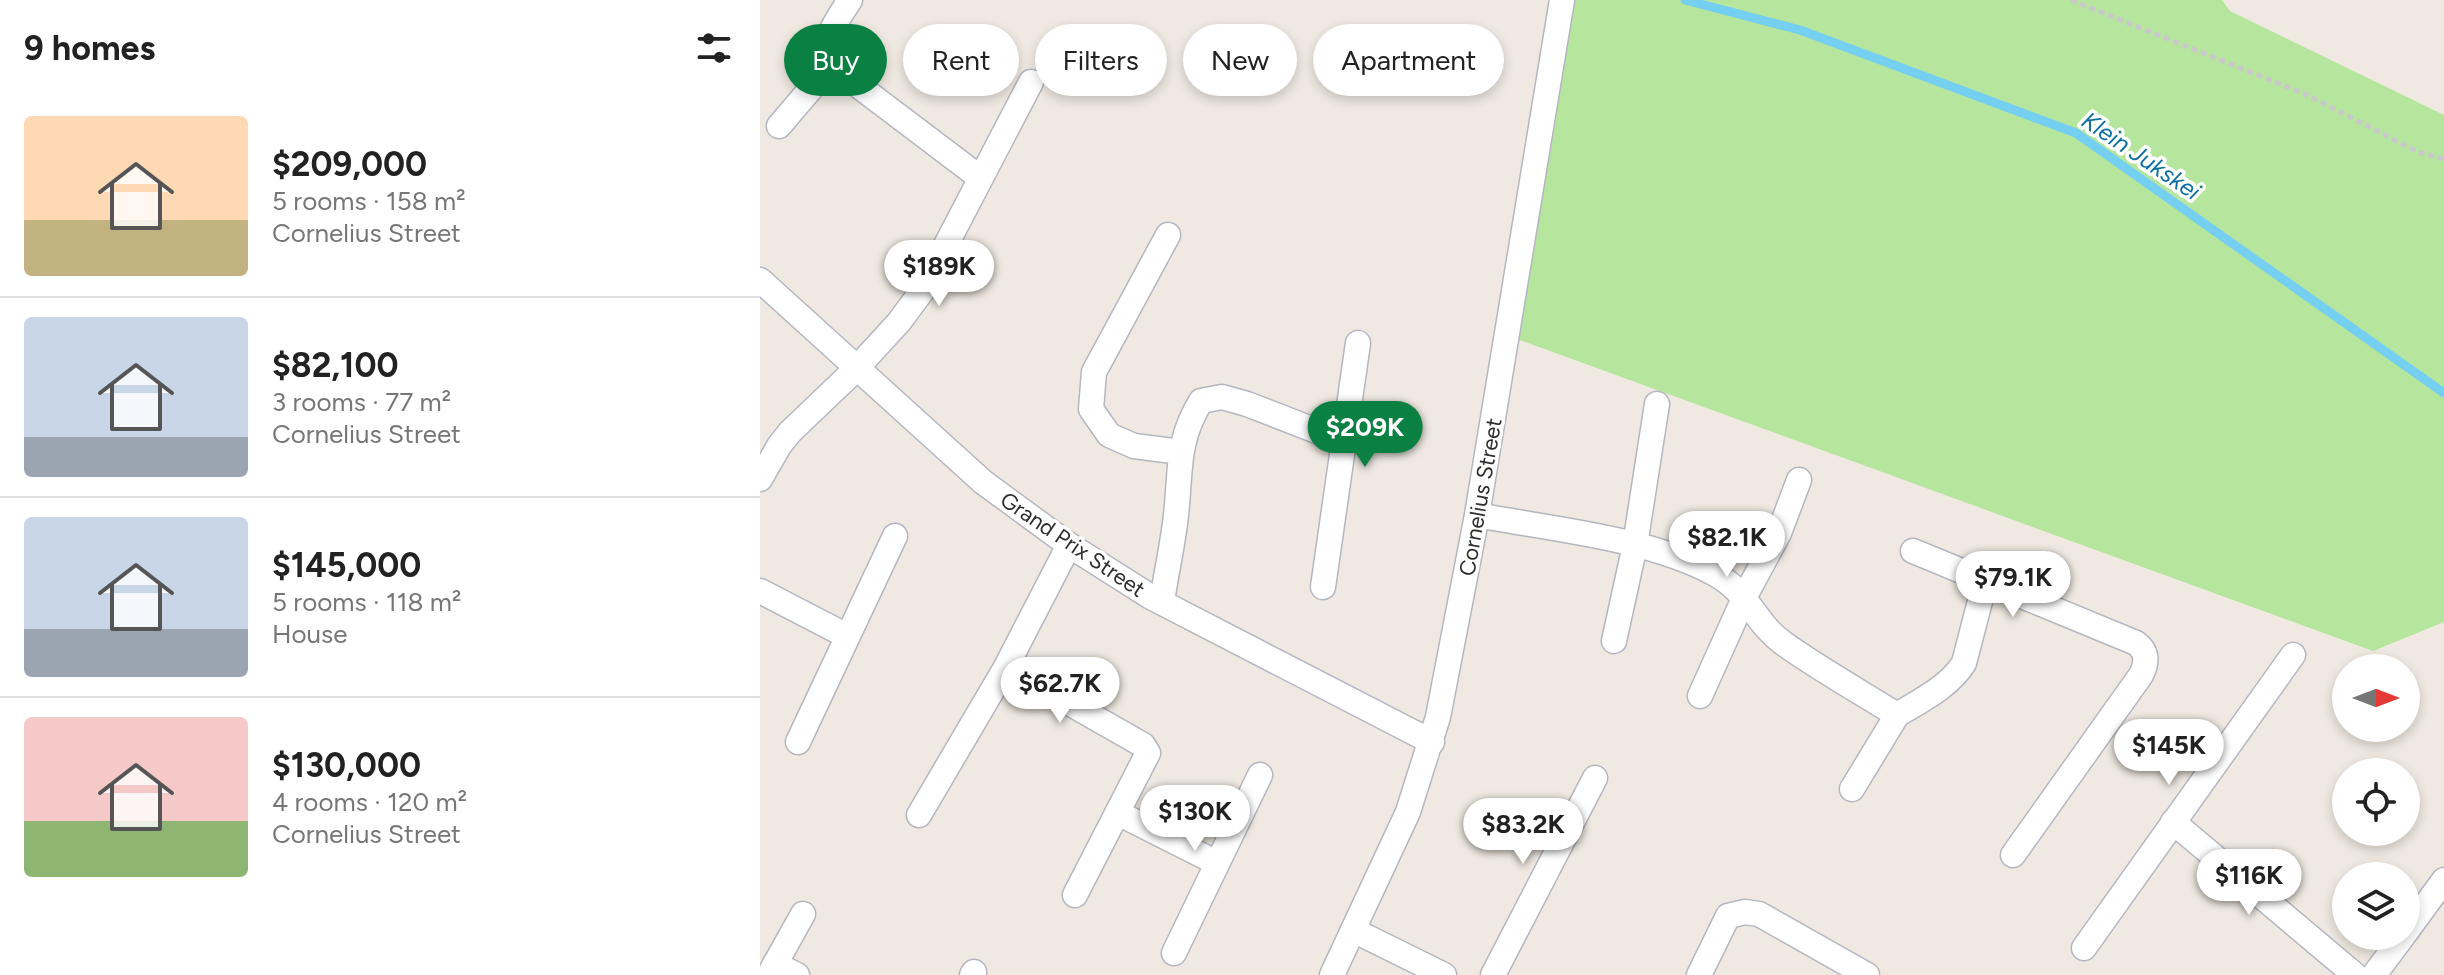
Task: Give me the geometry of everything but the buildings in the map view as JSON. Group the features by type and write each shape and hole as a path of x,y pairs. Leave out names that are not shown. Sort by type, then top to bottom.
{"street":[{"path":"836,24 850,0"},
{"name":"Cornelius Street","path":"1332,975 1408,812 1432,742 1477,515 1562,2"},
{"path":"760,479 790,432 856,369 899,322 922,291 1031,82"},
{"path":"779,126 805,96"},
{"path":"872,96 979,177"},
{"path":"1168,235 1094,372 1091,409 1109,435 1134,446 1181,452"},
{"name":"Grand Prix Street","path":"760,280 983,482 1069,545 1162,602 1432,742"},
{"path":"1323,587 1358,343"},
{"path":"1162,602 1176,517 1181,452 1188,423 1201,401 1222,397 1247,404 1345,442"},
{"path":"1614,641 1635,545 1657,404"},
{"path":"1700,696 1745,596 1779,533 1799,480"},
{"path":"1477,515 1635,545 1707,569 1745,596 1760,621 1782,642 1897,715"},
{"path":"798,742 895,536"},
{"path":"919,815 1006,667 1069,545"},
{"path":"1913,551 2142,647 2145,661 2141,675 2013,855"},
{"path":"1852,789 1897,715 1926,698 1958,672 1964,663 1985,582"},
{"path":"760,591 847,636"},
{"path":"2084,948 2293,655"},
{"path":"1006,667 1143,745 1148,753 1075,895"},
{"path":"1174,953 1260,775"},
{"path":"1493,975 1595,778"},
{"path":"1118,813 1217,863"},
{"path":"2173,822 2355,975"},
{"path":"2420,912 2444,880"},
{"path":"1699,975 1724,921 1732,913 1745,912 1759,914 1867,975"},
{"path":"797,975 772,969 803,914"},
{"path":"1353,930 1444,975"},
{"path":"2374,975 2392,950"}],"path":[{"path":"2071,0 2305,94 2418,152 2444,159"}],"green space":[{"path":"1564,0 2222,0 2230,11 2444,115 2444,622 2373,651 1509,336"}],"waterway":[{"name":"Klein Jukskei","path":"1685,0 1800,30 2076,133 2444,393"}]}
